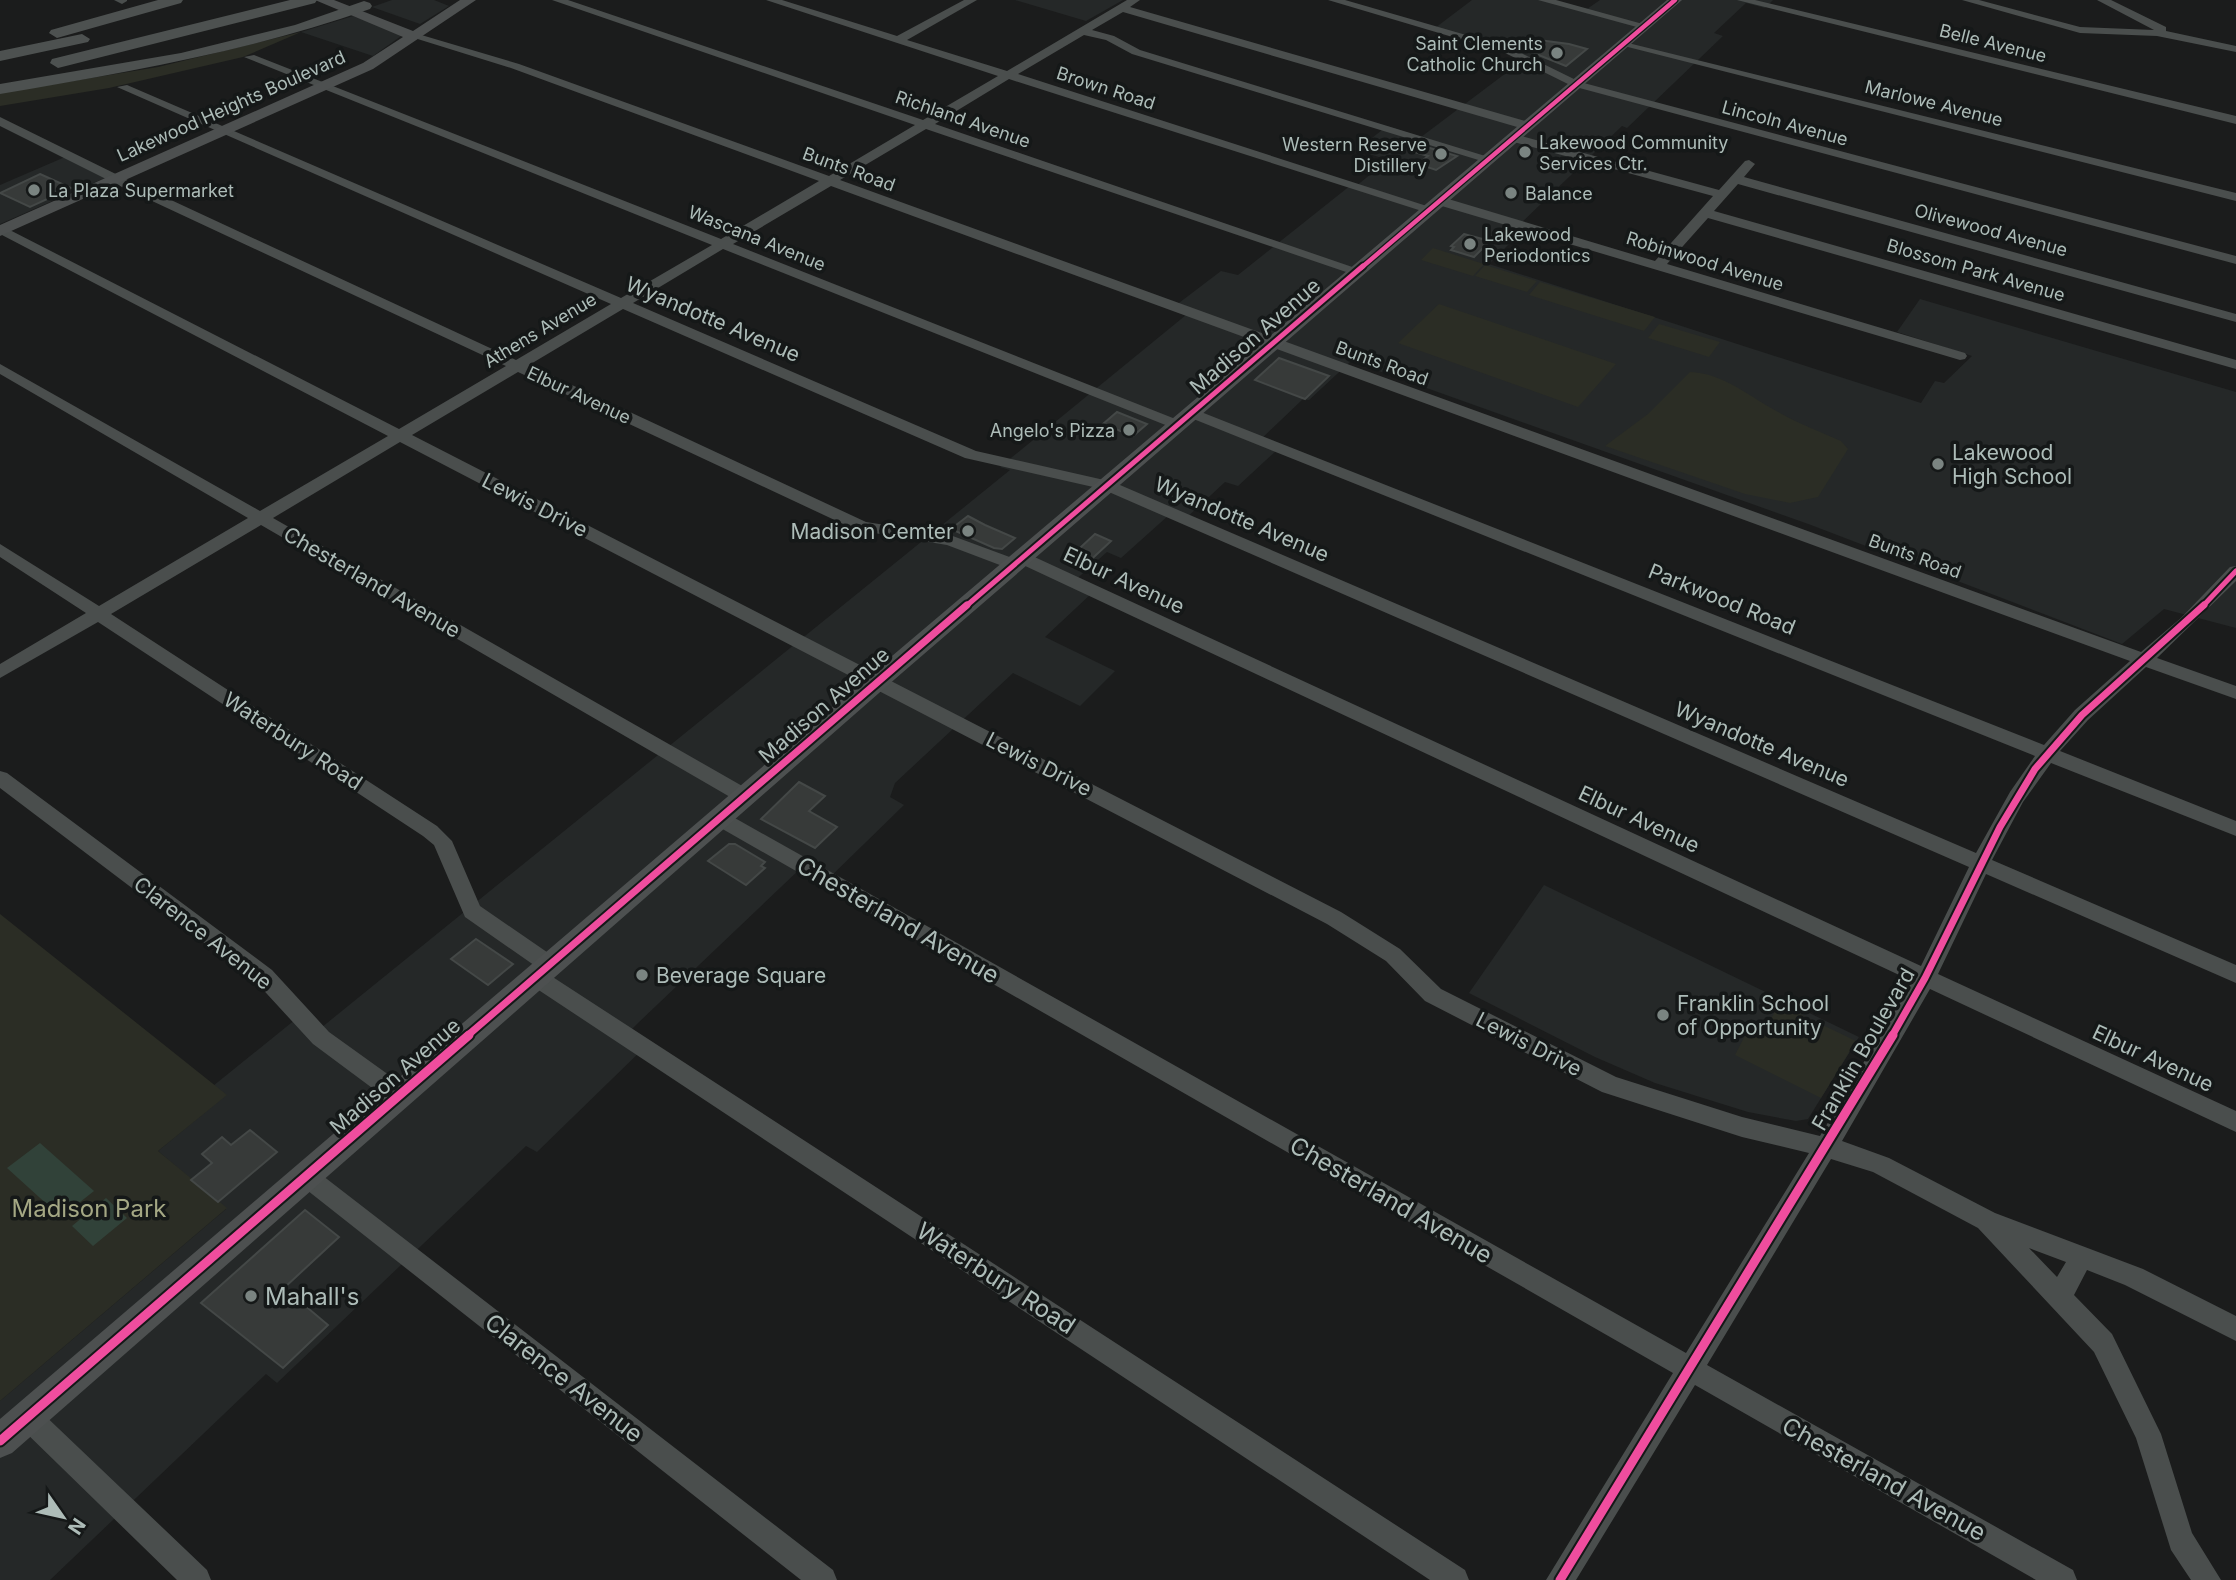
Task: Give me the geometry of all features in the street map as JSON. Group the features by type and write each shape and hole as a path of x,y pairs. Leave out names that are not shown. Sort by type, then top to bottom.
{"highway":[{"path":"0,48 175,0"},
{"path":"0,75 309,0"},
{"path":"0,89 181,58 250,42 355,6"},
{"path":"0,56 207,8"}],"main road":[{"path":"321,0 355,6 418,32"},
{"name":"Lakewood Heights Boulevard","path":"1,230 368,65 469,0"},
{"name":"Madison Avenue","path":"0,1441 744,796 1675,0"}],"street":[{"name":"Richland Avenue","path":"557,0 1357,271"},
{"name":"Brown Road","path":"771,0 1435,205"},
{"path":"898,40 972,0"},
{"name":"Athens Avenue","path":"0,672 1135,0"},
{"name":"Lincoln Avenue","path":"1333,0 1489,44 1576,84 2236,260"},
{"path":"1543,0 1644,26"},
{"name":"Belle Avenue","path":"1742,0 2236,120"},
{"path":"1967,0 2073,29 2186,38 2236,49"},
{"path":"2102,0 2186,38"},
{"path":"1121,8 1722,195"},
{"path":"2120,31 2129,27 2134,16"},
{"path":"1083,31 1110,38 1136,52 1489,159"},
{"name":"Bunts Road","path":"418,32 2236,693"},
{"name":"Marlowe Avenue","path":"1624,43 2236,197"},
{"name":"Wascana Avenue","path":"250,57 722,245 1184,419"},
{"name":"Wyandotte Avenue","path":"123,87 971,455 1107,485 2236,974"},
{"name":"Elbur Avenue","path":"0,121 116,179 862,526 950,540 1017,562 1926,977 2236,1122"},
{"path":"1657,267 1749,164"},
{"name":"Olivewood Avenue","path":"1736,179 2236,318"},
{"name":"Robinwood Avenue","path":"1435,205 1960,356"},
{"name":"Blossom Park Avenue","path":"1706,213 2236,365"},
{"name":"Lewis Drive","path":"1,230 1334,918 1393,956 1433,995 1610,1085 1742,1127 1826,1146 1881,1165 1986,1220 2103,1343 2148,1434 2181,1540 2207,1580"},
{"name":"Chesterland Avenue","path":"0,368 744,796"},
{"name":"Parkwood Road","path":"1184,419 2048,753 2236,829"},
{"name":"Waterbury Road","path":"0,549 430,831 442,841 472,911 543,971 1455,1580"},
{"name":"Franklin Boulevard","path":"1560,1580 1826,1146 1926,977 1980,864 2013,803 2048,753 2086,708 2213,597 2236,571"},
{"name":"Clarence Avenue","path":"0,778 264,976 321,1038 399,1095"},
{"name":"Chesterland Avenue","path":"719,818 2063,1580"},
{"name":"Clarence Avenue","path":"306,1176 823,1580"},
{"path":"1986,1220 2134,1277 2236,1329"},
{"path":"2059,1297 2082,1257"},
{"path":"28,1417 197,1580"}],"shaded area":[{"path":"392,0 434,0 449,6 420,24 372,7"},
{"path":"1015,0 1123,0 1086,21"},
{"path":"1472,0 1551,0 1587,9 1600,0 1773,0 1765,8 1746,3 1714,33 1723,36 1627,128 1622,126 1517,227 1524,229 1489,264 1921,403 1935,381 1944,383 1972,356 1897,332 1920,299 2236,392 2236,628 2164,609 2122,644 1811,525 1351,361 1309,400 1303,399 1259,441 1278,449 1238,486 1225,482 1183,521 1169,515 1121,558 1107,552 1072,583 1092,593 1045,637 1115,671 1080,706 1013,673 895,783 890,797 904,805 825,882 801,868 629,1032 648,1044 537,1152 526,1146 277,1383 266,1374 50,1580 0,1580 0,1401 226,1209 158,1151 226,1095 213,1086 296,1019 311,1036 1010,470 1000,467 1186,315 1171,309 1221,271 1238,275 1351,185 1355,187 1388,160 1357,150 1387,126 1421,137 1522,61 1503,50 1435,28"},
{"path":"353,16 404,34 373,56 301,32"},
{"path":"65,157 107,177 0,224 0,185"},
{"name":"Franklin School of Opportunity","path":"1544,885 1859,1037 1808,1119 1796,1121 1748,1112 1655,1083 1595,1057 1469,993"},
{"path":"40,1143 94,1191 61,1217 7,1168"},
{"path":"106,1198 127,1218 93,1246 72,1226"}],"green space":[{"path":"301,32 243,57 109,88 0,106 0,93 158,67"},
{"path":"1433,248 1484,264 1473,276 1421,260"},
{"path":"1485,265 1537,281 1527,292 1475,276"},
{"path":"1540,282 1655,317 1644,331 1529,295"},
{"path":"1439,304 1616,364 1578,407 1398,343"},
{"path":"1659,324 1720,342 1709,357 1648,338"},
{"path":"1690,372 1726,381 1787,417 1841,441 1848,449 1818,497 1790,503 1745,494 1605,446 1648,414"},
{"name":"Madison Park","path":"0,914 227,1095 158,1151 227,1208 0,1401"},
{"path":"1779,1004 1856,1041 1821,1098 1735,1055 1750,1026 1764,1032"}],"building":[{"name":"Saint Clements Catholic Church","path":"1531,39 1587,49 1566,66 1521,48"},
{"name":"Western Reserve Distillery","path":"1423,146 1457,156 1436,170 1418,164 1428,156 1415,152"},
{"name":"La Plaza Supermarket","path":"40,174 71,188 30,207 0,193"},
{"name":"Lakewood Periodontics","path":"1464,234 1490,241 1474,257 1451,250 1454,247 1451,246"},
{"path":"1279,358 1329,376 1305,399 1255,380"},
{"name":"Angelo's Pizza","path":"1117,412 1147,424 1133,436 1103,424"},
{"name":"Madison Cemter","path":"968,516 1015,538 1002,549 994,548 951,529"},
{"path":"1095,534 1111,541 1082,568 1066,561"},
{"path":"799,782 825,796 809,811 837,827 815,848 761,819"},
{"path":"729,844 735,844 765,862 761,866 765,868 746,885 708,861"},
{"path":"476,939 513,964 488,985 451,959"},
{"path":"250,1130 277,1152 218,1202 191,1180 212,1163 202,1154 222,1137 231,1145"},
{"name":"Mahall's","path":"305,1210 339,1237 284,1288 328,1325 283,1368 201,1303"}],"cycle path":[{"path":"0,1441 887,673 1675,0"},
{"path":"1560,1580 1780,1223 1909,1007 1984,857 2035,769 2082,715 2187,622 2236,571"}],"place":[{"name":"Saint Clements Catholic Church","path":"1557,53"},
{"name":"Lakewood Community Services Ctr.","path":"1525,152"},
{"name":"Western Reserve Distillery","path":"1441,154"},
{"name":"La Plaza Supermarket","path":"34,190"},
{"name":"Balance","path":"1511,193"},
{"name":"Lakewood Periodontics","path":"1470,244"},
{"name":"Angelo's Pizza","path":"1129,430"},
{"name":"Lakewood High School","path":"1938,464"},
{"name":"Madison Cemter","path":"968,531"},
{"name":"Beverage Square","path":"642,975"},
{"name":"Franklin School of Opportunity","path":"1663,1015"},
{"name":"Mahall's","path":"251,1296"}]}
